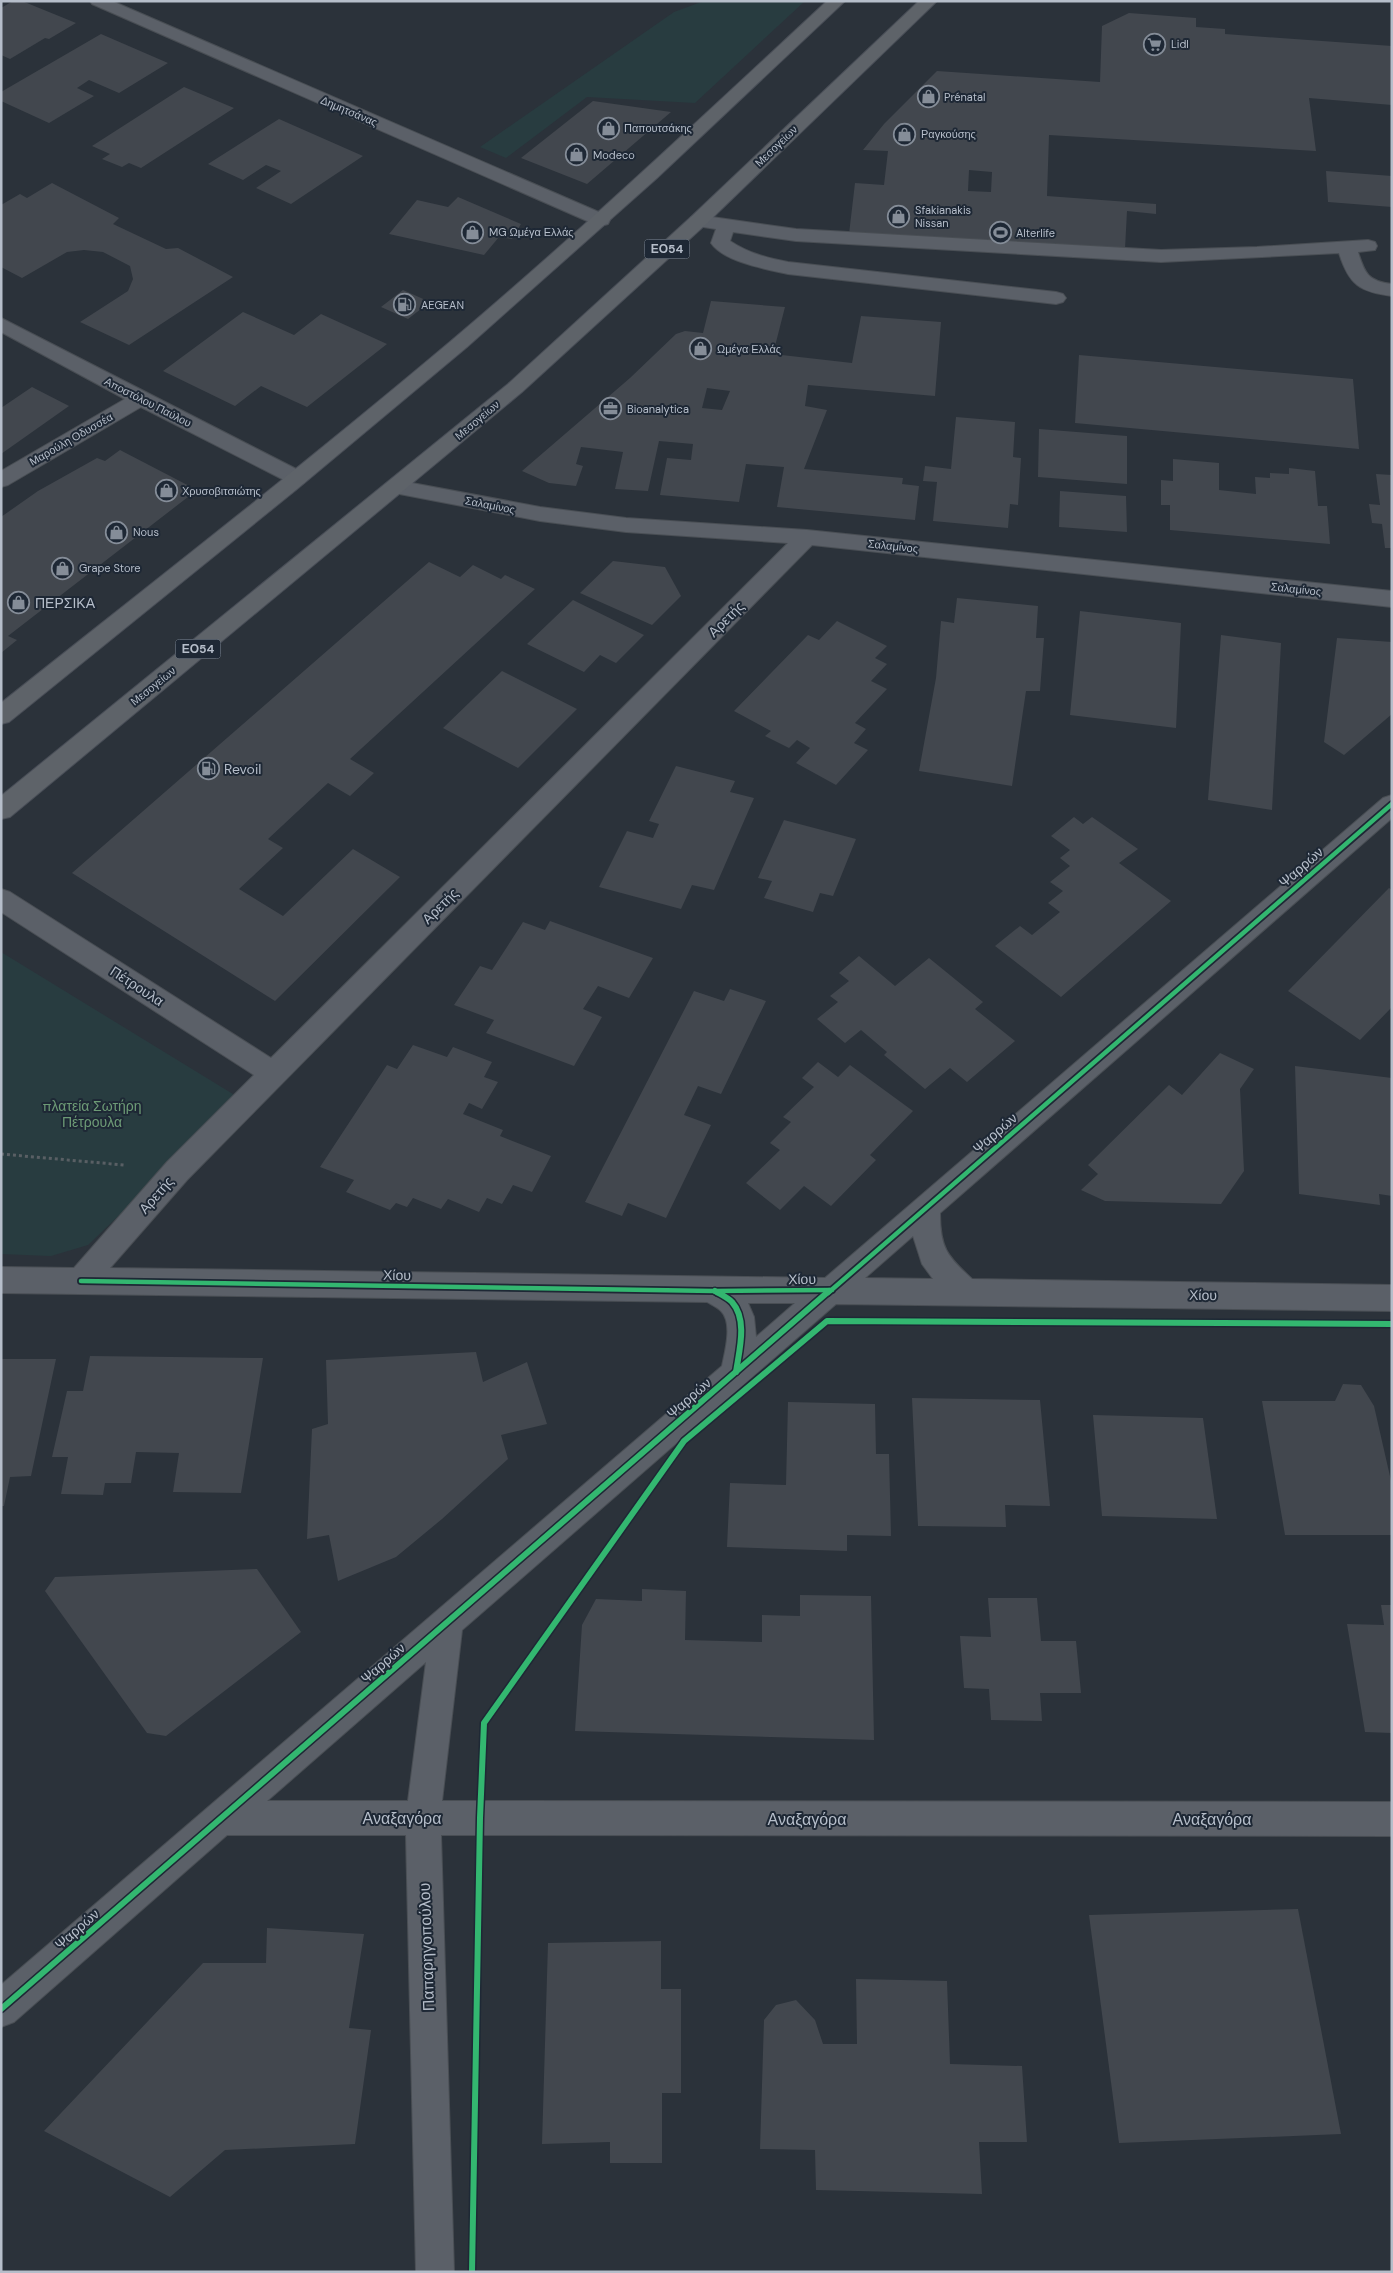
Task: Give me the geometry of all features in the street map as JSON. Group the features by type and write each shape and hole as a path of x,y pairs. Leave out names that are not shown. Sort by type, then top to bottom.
{"main road":[{"path":"1,716 297,478 453,349 601,220 837,1"},
{"name":"Μεσογείων","path":"1,810 515,388 698,221 929,1"}],"street":[{"name":"Δημητσάνας","path":"98,1 601,220"},
{"path":"698,221 796,235 1161,256 1257,253 1368,246"},
{"path":"726,226 720,242 733,252 753,260 788,268 1056,298"},
{"path":"1347,248 1356,276 1366,284 1392,290"},
{"name":"Αποστόλου Παύλου","path":"1,324 140,399 297,478"},
{"name":"Μαρούλη Οδυσσέα","path":"1,480 140,399"},
{"name":"Σαλαμίνος","path":"396,487 540,514 597,521 807,537 1392,599"},
{"name":"Αρετής","path":"80,1281 177,1171 807,537"},
{"name":"Ψαρρών","path":"1,2009 1392,804"},
{"name":"Πέτρουλα","path":"1,899 274,1074"},
{"path":"926,1208 926,1232 930,1252 941,1270 964,1291"},
{"name":"Χίου","path":"1,1280 714,1291 964,1291 1392,1298"},
{"path":"714,1291 730,1301 738,1312 740,1339 736,1372"},
{"name":"Παπαρηγοπούλου","path":"435,2272 423,1818 446,1623"},
{"name":"Αναξαγόρα","path":"222,1818 1392,1819"}],"path":[{"path":"1,1154 177,1171"}],"green space":[{"path":"704,1 805,1 695,103 587,97 506,158 480,147 674,12"},
{"name":"πλατεία Σωτήρη Πέτρουλα","path":"1,952 241,1099 88,1245 51,1256 1,1254"}],"building":[{"path":"13,1 22,1 76,23 49,39 45,38 10,59 1,55 1,8"},
{"path":"1129,13 1196,18 1196,27 1225,29 1225,34 1392,46 1392,105 1309,98 1316,151 1049,135 1047,196 1156,204 1156,214 1127,211 1125,249 849,234 855,183 884,185 888,151 863,150 884,124 937,71 1100,82 1102,26","holes":["969,170 992,172 991,192 968,191"]},
{"path":"101,34 168,63 119,93 89,80 77,88 94,96 49,123 1,101 1,92"},
{"path":"184,87 234,108 141,168 129,163 122,167 102,159 110,154 92,146"},
{"path":"593,101 671,112 587,184 521,158"},
{"path":"279,119 363,156 291,204 256,188 281,171 266,165 243,180 208,164"},
{"path":"1326,171 1392,176 1392,207 1328,202"},
{"path":"52,183 119,218 113,224 166,249 178,248 233,277 129,345 80,322 128,291 133,279 130,266 103,252 84,250 67,252 22,278 1,267 1,205 20,194 27,198"},
{"path":"458,197 521,224 512,239 499,237 484,255 389,234 417,200 448,207"},
{"name":"AEGEAN","path":"403,290 430,302 408,319 381,307"},
{"path":"711,301 785,307 773,354 852,363 861,316 941,322 935,396 808,385 805,406 827,410 804,469 903,478 902,484 919,486 915,520 777,507 784,467 746,464 739,502 660,495 667,458 691,460 693,444 659,441 648,491 615,489 623,452 581,447 576,464 583,466 576,486 549,483 522,471 630,378 676,334 685,331 703,333","holes":["707,388 730,391 722,410 702,408"]},
{"path":"243,312 294,335 321,314 387,344 307,407 261,386 235,406 163,371"},
{"path":"1079,355 1353,379 1359,449 1075,423"},
{"path":"32,387 69,406 1,454 1,408"},
{"path":"956,417 1015,422 1013,457 1021,458 1018,505 1010,504 1008,528 933,521 937,482 923,481 925,466 951,469"},
{"path":"1039,429 1127,436 1127,484 1038,477"},
{"path":"120,450 197,490 8,636 17,640 1,653 1,517 38,491 97,458 105,461"},
{"path":"1173,459 1219,463 1219,490 1256,494 1255,477 1270,478 1270,473 1289,474 1289,468 1315,471 1318,506 1327,506 1330,544 1170,530 1170,505 1161,505 1161,480 1173,481"},
{"path":"1376,474 1392,475 1392,548 1385,548 1382,524 1372,523 1369,504 1380,505"},
{"path":"1060,491 1126,496 1127,532 1059,527"},
{"path":"613,561 665,567 681,596 652,625 580,593"},
{"path":"429,562 460,577 473,565 501,579 505,575 535,589 350,759 374,773 350,796 328,783 268,839 283,848 239,889 283,916 353,849 400,877 275,1001 72,873"},
{"path":"957,598 1038,606 1036,638 1044,638 1040,691 1026,691 1012,786 919,771 936,678 941,621 954,623"},
{"path":"573,600 644,635 616,663 600,655 584,672 527,644"},
{"path":"1080,611 1181,623 1176,728 1070,715"},
{"path":"837,621 887,646 875,658 887,664 871,681 887,689 855,723 866,729 854,743 868,750 836,785 796,763 810,748 797,740 789,748 765,736 771,731 734,711 808,635 819,640"},
{"path":"1221,635 1281,643 1272,810 1208,800"},
{"path":"1337,638 1392,642 1392,714 1344,755 1324,742"},
{"path":"502,671 577,709 518,768 443,728"},
{"path":"676,766 735,781 730,792 754,798 714,890 692,885 681,909 599,887 627,831 653,838 659,824 649,821"},
{"path":"1074,817 1083,824 1092,817 1138,849 1119,863 1171,901 1061,997 995,946 1020,926 1032,935 1060,912 1048,903 1063,891 1050,882 1070,866 1060,858 1070,850 1051,836"},
{"path":"784,820 856,839 833,896 820,893 813,912 764,898 772,881 758,878"},
{"path":"1389,888 1392,890 1392,1007 1360,1040 1288,991"},
{"path":"550,921 653,958 629,998 598,986 583,1009 602,1017 574,1066 486,1033 494,1020 454,1005 480,966 492,970 523,922 545,930"},
{"path":"859,956 895,986 929,958 983,1002 975,1009 1015,1041 967,1082 950,1068 925,1089 884,1055 887,1052 861,1030 845,1043 817,1019 838,1002 830,996 849,981 839,973"},
{"path":"730,989 766,1001 721,1094 698,1086 684,1115 711,1125 666,1218 628,1203 622,1216 585,1202 694,991 724,1001"},
{"path":"413,1045 447,1057 453,1047 492,1062 484,1077 498,1082 482,1109 469,1103 463,1114 503,1130 500,1136 551,1156 532,1192 513,1185 502,1204 487,1198 479,1212 448,1199 441,1209 413,1198 407,1207 396,1203 390,1210 346,1192 354,1180 320,1167 387,1065 397,1069"},
{"path":"1220,1053 1254,1069 1240,1089 1244,1171 1221,1204 1105,1201 1081,1190 1098,1174 1088,1165 1169,1085 1182,1095"},
{"path":"818,1062 838,1077 850,1065 913,1111 870,1155 876,1160 831,1206 804,1186 780,1210 746,1183 780,1150 770,1143 791,1122 783,1117 814,1087 802,1078"},
{"path":"1295,1066 1392,1078 1392,1196 1379,1194 1380,1205 1299,1194"},
{"path":"476,1352 483,1382 527,1362 547,1424 501,1435 508,1459 442,1519 396,1557 338,1581 329,1535 307,1539 312,1429 328,1424 326,1360"},
{"path":"90,1356 263,1358 241,1493 173,1492 179,1453 136,1452 131,1483 105,1483 103,1495 61,1494 68,1457 52,1457 67,1391 83,1391"},
{"path":"1,1359 56,1359 31,1476 10,1477 4,1506 1,1506"},
{"path":"1343,1384 1361,1385 1374,1406 1392,1485 1392,1535 1285,1535 1262,1401 1335,1401"},
{"path":"912,1398 1040,1400 1050,1506 1005,1505 1006,1527 918,1526"},
{"path":"788,1402 875,1404 876,1454 889,1454 891,1536 847,1535 847,1551 727,1547 730,1483 786,1485"},
{"path":"1093,1415 1203,1418 1217,1519 1102,1516"},
{"path":"257,1569 301,1632 166,1736 147,1733 45,1591 55,1577"},
{"path":"642,1589 686,1591 685,1640 762,1642 762,1615 800,1616 800,1595 871,1596 874,1740 575,1731 582,1625 596,1599 642,1601"},
{"path":"988,1598 1037,1598 1041,1641 1076,1641 1081,1693 1040,1693 1042,1721 991,1720 989,1689 964,1688 960,1636 991,1637"},
{"path":"1381,1605 1392,1605 1392,1733 1365,1732 1347,1624 1384,1625"},
{"path":"1298,1909 1341,2134 1119,2143 1089,1915"},
{"path":"267,1928 364,1934 349,2028 371,2030 355,2144 225,2150 170,2197 44,2131 203,1963 266,1963"},
{"path":"661,1941 661,1989 681,1989 681,2093 662,2093 662,2163 610,2163 610,2142 542,2144 548,1943"},
{"path":"856,1979 947,1981 950,2064 1022,2066 1027,2142 979,2142 982,2194 816,2190 815,2150 760,2149 764,2020 776,2005 796,2000 815,2020 823,2044 857,2044"}],"cycle path":[{"path":"1,2009 1392,804"},
{"path":"81,1281 714,1291 832,1290"},
{"path":"714,1291 731,1301 739,1317 741,1335 736,1372"},
{"path":"472,2272 480,1818 484,1723 684,1441 827,1321 1392,1324"}],"place":[{"name":"Lidl","path":"1155,44"},
{"name":"Prénatal","path":"928,97"},
{"name":"Παπουτσάκης","path":"608,128"},
{"name":"Ραγκούσης","path":"905,134"},
{"name":"Modeco","path":"577,155"},
{"name":"Sfakianakis Nissan","path":"899,216"},
{"name":"MG Ωμέγα Ελλάς","path":"473,232"},
{"name":"Alterlife","path":"1000,233"},
{"name":"AEGEAN","path":"405,305"},
{"name":"Ωμέγα Ελλάς","path":"701,349"},
{"name":"Bioanalytica","path":"611,409"},
{"name":"Χρυσοβιτσιώτης","path":"166,491"},
{"name":"Nous","path":"117,532"},
{"name":"Grape Store","path":"63,568"},
{"name":"ΠΕΡΣΙΚΑ","path":"19,603"},
{"name":"Revoil","path":"208,769"}]}
